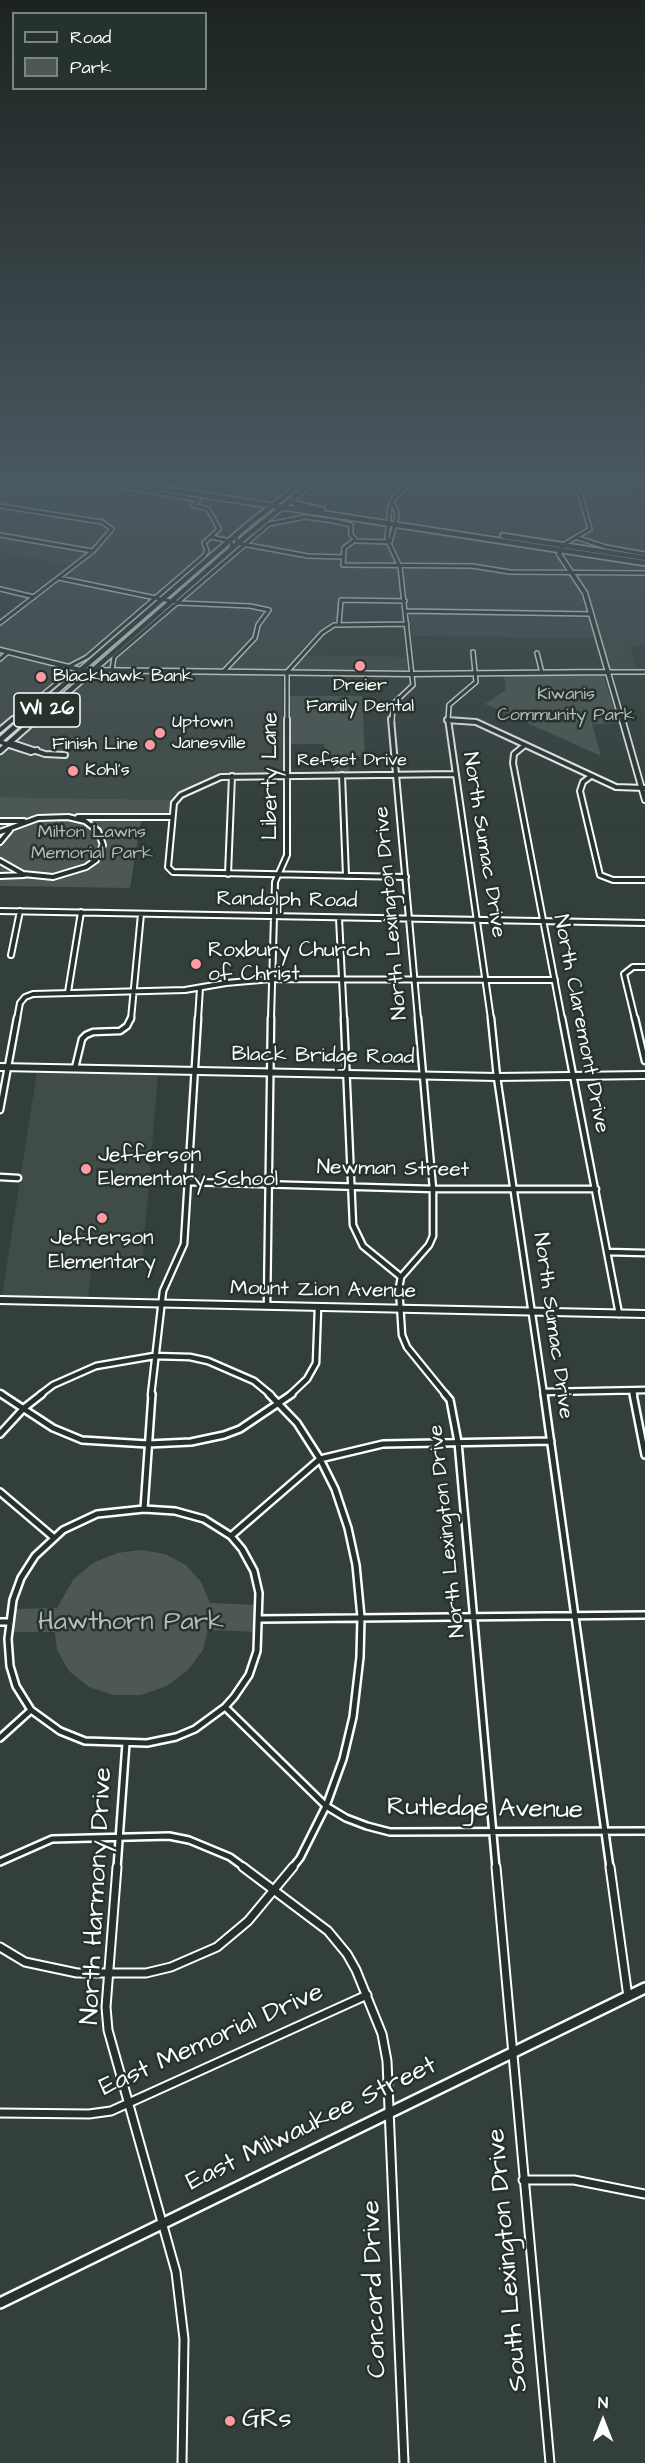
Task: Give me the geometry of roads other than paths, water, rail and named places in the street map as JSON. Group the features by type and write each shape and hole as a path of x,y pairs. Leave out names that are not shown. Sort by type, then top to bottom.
{"main road":[{"name":"WI 26","path":"0,751 175,598"},
{"name":"WI 26","path":"0,741 163,599"}],"street":[{"path":"0,623 33,598"},
{"path":"0,730 57,682 68,667 87,657 145,608 153,598"},
{"path":"158,598 180,603 250,606 269,610 258,625 255,638 223,672"},
{"path":"112,670 114,657 185,598"},
{"path":"405,598 411,674"},
{"path":"586,598 645,800"},
{"path":"339,624 341,600 405,601"},
{"path":"406,611 591,614"},
{"path":"286,672 322,633 339,624 407,624"},
{"path":"0,650 81,670 411,674 645,672"},
{"path":"0,659 8,652"},
{"path":"473,652 476,674 474,686 449,705 447,720 476,722 616,787 643,789"},
{"path":"537,653 542,673"},
{"name":"Liberty Lane","path":"267,1306 274,890 287,855 286,672"},
{"name":"North Lexington Drive","path":"411,674 412,688 397,700 391,709 433,1189 433,1236 429,1245 405,1269 401,1277 402,1335 407,1347 450,1400 458,1442 511,2053"},
{"name":"North Sumac Drive","path":"447,720 487,981 497,1077 516,1189 628,1997"},
{"path":"0,741 31,752 37,750 45,754 65,754"},
{"name":"North Claremont Drive","path":"525,745 514,754 513,758 619,1314"},
{"name":"Refset Drive","path":"172,817 174,803 181,795 221,777 455,774"},
{"path":"342,775 346,876"},
{"path":"228,874 232,776"},
{"path":"591,776 583,782 580,790 600,875 613,880 645,880"},
{"path":"0,842 1,835 14,827 46,817 172,817 168,862 170,870 177,873 406,877"},
{"path":"0,862 24,875 41,877 66,874 96,860 103,845 99,831 87,823 63,817"},
{"path":"87,823 93,817"},
{"path":"0,821 28,821"},
{"path":"2,876 13,870"},
{"path":"2,876 21,877 24,875"},
{"name":"Randolph Road","path":"0,911 645,923"},
{"path":"11,955 20,912"},
{"path":"68,992 81,912"},
{"path":"75,1068 82,1040 86,1035 93,1032 120,1031 128,1026 131,1020 141,914"},
{"path":"339,918 353,1226 363,1246 401,1277"},
{"path":"645,967 633,967 624,974 645,1061"},
{"path":"0,1110 20,1003 33,994 133,992 272,980 555,980"},
{"path":"144,1509 154,1356 161,1304 166,1281 182,1254 184,1244 200,988"},
{"name":"Black Bridge Road","path":"0,1067 497,1077 645,1075"},
{"path":"0,1177 18,1178"},
{"name":"Newman Street","path":"188,1182 433,1189 596,1189"},
{"path":"607,1252 645,1253"},
{"name":"Mount Zion Avenue","path":"0,1300 645,1314"},
{"path":"0,1393 53,1428 82,1440 147,1444 191,1442 224,1435 240,1429 301,1386 313,1370 317,1353 318,1308"},
{"path":"0,1434 24,1408 53,1385 96,1366 154,1356 190,1357 225,1366 254,1381 279,1402 297,1422 320,1459 335,1489 348,1528 356,1565 361,1617 360,1657 353,1717 343,1759 326,1806 300,1858 248,1921 217,1947 156,1971 108,1974 50,1969 25,1962 0,1947"},
{"path":"544,1392 645,1390"},
{"path":"633,1391 645,1455"},
{"path":"231,1536 320,1459 382,1444 551,1441"},
{"path":"0,1492 53,1538"},
{"path":"144,1509 189,1514 213,1524 231,1536 242,1549 254,1571 259,1593 260,1619 254,1662 242,1686 225,1707 195,1729 176,1737 147,1743 80,1740 48,1724 30,1710 13,1679 8,1653 10,1622 13,1600 21,1578 35,1556 53,1538 74,1524 97,1514 144,1509"},
{"path":"260,1619 645,1615"},
{"path":"0,1622 10,1622"},
{"name":"Rutledge Avenue","path":"225,1707 326,1806 346,1818 390,1832 645,1831"},
{"path":"0,1738 30,1710"},
{"name":"North Harmony Drive","path":"126,1743 106,2007 108,2030 176,2272 184,2339 182,2463"},
{"name":"Concord Drive","path":"0,1862 52,1839 169,1836 210,1847 230,1857 328,1931 340,1944 356,1970 367,1995 382,2034 387,2061 404,2463"},
{"name":"East Milwaukee Street","path":"0,2303 645,1988"},
{"name":"East Memorial Drive","path":"0,2114 100,2114 128,2104 367,1995"},
{"name":"South Lexington Drive","path":"511,2053 550,2463"},
{"path":"523,2180 574,2180 645,2194"}],"place":[{"name":"Dreier Family Dental","path":"360,666"},
{"name":"Blackhawk Bank","path":"41,677"},
{"name":"Uptown Janesville","path":"160,733"},
{"name":"Finish Line","path":"150,745"},
{"name":"Kohl's","path":"73,771"},
{"name":"Roxbury Church of Christ","path":"196,964"},
{"name":"Jefferson Elementary School","path":"86,1169"},
{"name":"Jefferson Elementary","path":"102,1218"},
{"name":"GRs","path":"230,2421"}],"park label":[{"name":"Kiwanis Community Park","path":"566,705"},
{"name":"Milton Lawns Memorial Park","path":"92,843"},
{"name":"Hawthorn Park","path":"131,1624"}]}
